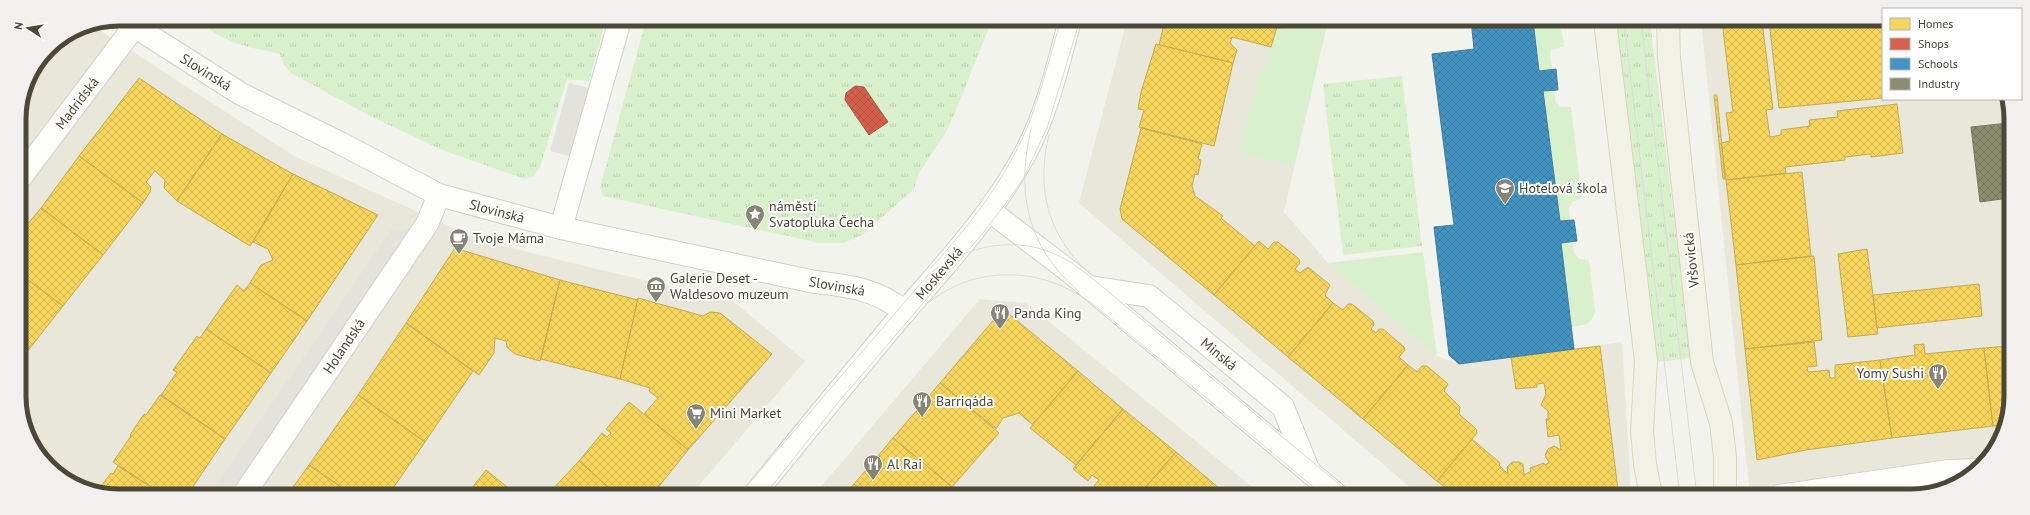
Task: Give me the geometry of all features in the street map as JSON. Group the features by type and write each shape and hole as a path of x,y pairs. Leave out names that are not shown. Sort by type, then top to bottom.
{"main road":[{"path":"1606,26 1646,361 1642,431 1645,464 1650,489"},
{"name":"Vršovická","path":"1668,26 1669,58 1702,362 1721,423 1725,457 1725,489"}],"street":[{"name":"Madridská","path":"26,170 130,26"},
{"name":"Slovinská","path":"139,26 241,94 439,195 561,228 815,282 848,286 879,294 905,312"},
{"path":"561,228 618,26"},
{"name":"Moskevská","path":"759,489 830,400 990,211 1014,174 1039,124 1050,92 1068,26"},
{"name":"Holandská","path":"247,489 427,224 439,195"},
{"name":"Minská","path":"990,211 1042,249 1090,287 1308,470 1325,489"},
{"name":"Minská","path":"1090,287 1149,296 1283,407 1308,470"},
{"path":"1829,489 1967,471"}],"shaded area":[{"path":"1125,26 1327,26 1284,212 1328,263 1437,356 1459,364 1622,342 1631,489 1412,489 1079,203"},
{"path":"1702,26 1882,26 1882,100 2002,100 2004,113 2004,402 2001,420 1992,443 1977,462 1958,477 1935,486 1917,489 1749,489"},
{"path":"97,29 294,156 482,241 734,302 805,361 696,489 119,489 89,484 72,477 62,470 45,453 33,432 26,402 26,113 29,95 38,72 53,53 72,38"},
{"path":"569,83 592,89 573,157 550,151"},
{"path":"415,229 237,489 213,489 391,230"},
{"path":"980,299 1026,303 1255,489 819,489"}],"green space":[{"path":"206,26 604,26 589,81 567,79 540,167 534,176 525,179 442,150 370,116 291,73 283,64 280,54 248,47 226,39"},
{"path":"644,26 990,26 946,132 919,173 914,189 862,235 843,243 819,243 603,196 600,188","holes":["855,86 864,87 888,122 869,135 845,100 846,93"]},
{"path":"1283,26 1327,26 1293,165 1239,152 1260,70 1266,71 1269,52 1277,27 1282,29"},
{"path":"1534,26 1561,26 1564,46 1551,50 1550,56 1552,69 1539,71"},
{"path":"1617,26 1651,26 1691,358 1656,362"},
{"path":"1402,76 1422,246 1343,255 1323,84"},
{"path":"1554,90 1555,101 1560,107 1571,107 1582,198 1572,202 1569,209 1570,220 1560,221 1543,91"},
{"path":"1573,241 1574,252 1579,259 1589,260 1595,312 1591,320 1586,324 1571,327 1561,243"},
{"path":"1423,252 1437,356 1328,263"}],"building: Homes":[{"path":"1164,26 1282,26 1281,28 1277,27 1271,47 1232,37 1230,43 1237,50 1233,63 1159,45"},
{"path":"1723,26 1763,26 1773,109 1766,110 1770,137 1781,135 1781,130 1810,126 1809,120 1838,117 1837,111 1897,104 1903,153 1871,157 1871,154 1845,157 1845,160 1785,167 1786,173 1726,180 1721,143 1730,141 1726,113 1733,112"},
{"path":"1770,26 1882,26 1882,98 1779,108"},
{"path":"1156,44 1233,63 1214,146 1139,127 1144,110 1138,109 1141,92"},
{"path":"139,78 222,134 177,201 164,188 165,180 155,171 146,182 151,187 150,192 143,203 79,156"},
{"path":"1714,95 1717,95 1725,179 1723,179"},
{"path":"1141,128 1202,144 1198,159 1201,160 1198,175 1195,174 1192,186 1195,196 1223,216 1221,218 1255,246 1214,295 1122,219 1120,209"},
{"path":"222,134 293,174 250,246 177,201"},
{"path":"79,156 143,203 103,255 41,208"},
{"path":"1802,172 1811,256 1736,265 1726,180"},
{"path":"293,174 378,215 307,321 250,283 261,265 273,260 268,249 253,242"},
{"path":"41,208 103,255 63,306 26,278 26,226"},
{"path":"1259,241 1268,249 1274,242 1278,242 1299,259 1300,263 1295,269 1300,273 1308,267 1330,285 1325,295 1333,303 1288,357 1214,295"},
{"path":"455,248 560,280 540,361 515,354 507,347 506,341 495,338 494,353 479,375 406,323"},
{"path":"1867,249 1878,334 1848,337 1838,254"},
{"path":"1814,256 1822,340 1745,349 1736,265"},
{"path":"26,278 63,306 26,353"},
{"path":"560,280 638,300 620,379 541,359"},
{"path":"250,283 307,321 271,373 206,329 237,285 244,291"},
{"path":"1979,284 1982,316 1877,328 1873,295"},
{"path":"638,298 703,316 710,312 720,313 772,354 688,450 644,414 658,398 649,391 650,388 620,379"},
{"path":"1333,303 1343,310 1348,304 1352,304 1373,321 1374,325 1371,329 1376,333 1379,329 1383,329 1404,347 1405,350 1399,357 1408,365 1363,419 1288,357"},
{"path":"1003,309 1078,371 1033,425 1019,413 1003,418 996,429 940,383"},
{"path":"406,323 473,371 425,442 358,395"},
{"path":"206,329 271,373 225,439 161,395 177,372 173,370 197,336 200,338"},
{"path":"1814,342 1817,366 1807,367 1808,372 1829,370 1830,378 1835,378 1835,365 1880,360 1892,438 1806,450 1757,460 1745,349"},
{"path":"1924,344 1925,354 1984,348 1993,426 1892,438 1880,360 1915,355 1914,345"},
{"path":"1600,346 1618,489 1447,489 1437,481 1472,439 1500,463 1499,465 1508,474 1507,467 1512,462 1519,462 1523,464 1524,475 1531,471 1530,468 1544,463 1545,465 1549,463 1545,455 1548,449 1554,446 1561,450 1559,435 1548,437 1546,419 1548,419 1548,411 1541,405 1546,394 1544,383 1537,384 1537,387 1516,389 1511,357"},
{"path":"2004,346 2004,402 1999,426 1993,426 1984,348"},
{"path":"1408,365 1417,372 1422,366 1427,366 1448,384 1444,391 1460,407 1459,414 1476,429 1477,433 1437,481 1363,419"},
{"path":"1078,371 1123,409 1076,465 1030,428"},
{"path":"940,383 999,433 952,487 893,438"},
{"path":"160,395 225,439 191,489 154,489 113,462 144,414 146,415"},
{"path":"358,395 425,442 392,489 344,489 309,465"},
{"path":"629,402 688,450 657,489 610,489 579,461 602,433 607,437 611,433 606,429"},
{"path":"1123,409 1176,452 1144,489 1097,489 1094,486 1099,480 1092,475 1088,481 1073,469"},
{"path":"893,438 952,487 950,489 859,489 854,484"},
{"path":"1176,452 1220,489 1144,489"},
{"path":"579,461 610,489 553,489"},
{"path":"309,465 344,489 292,489"},
{"path":"118,466 154,489 119,489 101,487 111,473 113,474"},
{"path":"486,470 510,489 471,489"},
{"path":"854,484 859,489 849,489"}],"building: Shops":[{"path":"855,86 864,87 888,122 869,135 845,100 846,93"}],"building: Schools":[{"name":"Hotelová škola","path":"1472,26 1534,26 1539,71 1556,69 1558,90 1543,91 1560,221 1574,220 1577,241 1561,243 1574,349 1459,364 1449,355 1434,227 1454,225 1432,54 1474,49"}],"building: Industry":[{"path":"2004,124 2004,199 1980,202 1971,127"}],"tram line":[{"path":"931,268 970,223 993,191 1013,157 1034,111 1059,26"},
{"path":"770,489 836,405 983,233 1024,177 1047,128 1078,26"},
{"path":"1625,26 1679,489"},
{"path":"1642,26 1696,489"},
{"path":"1031,129 1025,175 1026,197 1030,218 1037,237 1047,256 1061,274 1078,291"},
{"path":"1049,135 1045,153 1044,170 1044,187 1047,204 1059,235 1068,250 1080,264"},
{"path":"744,489 928,275 958,256 992,246 1010,245 1027,246 1044,250 1065,259 1077,267 1345,489"},
{"path":"928,303 957,285 988,276 1021,275 1038,278 1064,287 1092,303 1316,489"}],"place":[{"name":"Hotelová škola","path":"1505,205"},
{"name":"náměstí Svatopluka Čecha","path":"755,231"},
{"name":"Tvoje Máma","path":"459,255"},
{"name":"Galerie Deset - Waldesovo muzeum","path":"656,303"},
{"name":"Panda King","path":"1000,330"},
{"name":"Yomy Sushi","path":"1938,390"},
{"name":"Barriqáda","path":"922,418"},
{"name":"Mini Market","path":"696,430"},
{"name":"Al Rai","path":"873,481"}]}
